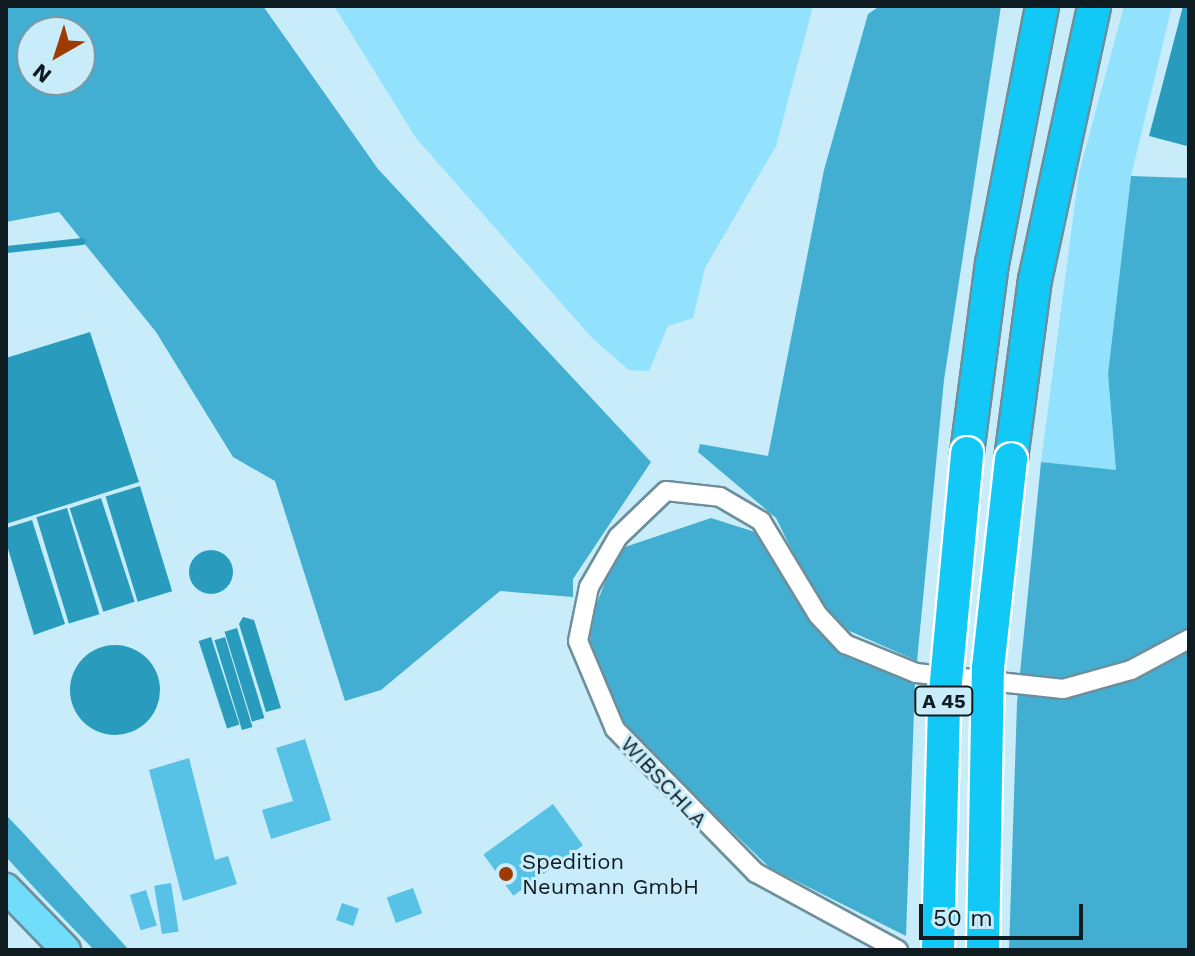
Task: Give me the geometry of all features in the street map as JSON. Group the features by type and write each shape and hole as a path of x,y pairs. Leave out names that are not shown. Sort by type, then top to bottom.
{"highway":[{"name":"A 45","path":"938,950 944,703 967,453 992,264 1042,6"},
{"name":"A 45","path":"983,950 988,668 1011,459 1035,280 1094,6"}],"main road":[{"path":"6,888 66,950"}],"street":[{"name":"WIBSCHLA","path":"898,950 765,880 615,729 578,641 589,587 618,537 666,491 720,497 761,521 818,615 845,644 916,673 1063,689 1131,670 1189,639"}],"shaded area":[{"path":"6,6 263,6 378,169 651,462 573,579 573,597 500,591 381,690 345,701 275,481 233,457 156,332 59,212 6,222"},
{"path":"334,6 813,6 776,146 705,268 693,318 668,326 649,371 629,370 593,339 416,138"},
{"path":"880,6 1001,6 944,380 917,661 843,628 808,583 776,518 698,452 700,444 768,456 824,170 868,14"},
{"path":"1124,6 1172,6 1131,176 1108,374 1116,471 1041,462 1079,173"},
{"path":"1183,6 1189,6 1187,146 1149,136"},
{"path":"1131,176 1189,178 1189,950 1009,950 1017,703 1041,462 1116,470 1108,374"},
{"path":"90,332 139,482 6,524 6,358"},
{"path":"140,486 172,591 138,602 106,497"},
{"path":"101,498 135,602 103,612 70,508"},
{"path":"67,508 99,614 69,624 36,517"},
{"path":"711,518 755,532 815,629 848,657 915,683 906,936 770,868 631,734 611,704 590,647 591,618 609,572 625,547"},
{"path":"32,520 65,624 34,635 6,542 6,528"},
{"path":"211,550 226,557 233,572 226,587 211,594 196,587 189,572 196,557"},
{"path":"243,617 254,620 281,708 266,712 239,624"},
{"path":"237,628 264,718 252,722 225,632"},
{"path":"211,637 239,724 227,729 199,641"},
{"path":"225,637 252,727 242,730 214,640"},
{"path":"115,645 132,648 147,658 157,673 160,690 157,707 147,722 132,732 115,735 98,732 83,722 73,707 70,690 73,673 83,658 98,648"},
{"path":"6,815 129,950 94,950 6,857"}],"building":[{"path":"305,739 331,820 271,839 262,810 293,801 276,748"},
{"path":"189,758 215,860 228,856 237,884 183,901 149,770"},
{"path":"553,804 583,845 513,896 483,855"},
{"path":"171,883 179,931 162,934 154,886"},
{"path":"413,888 422,913 396,923 387,898"},
{"path":"146,890 157,925 141,930 130,895"},
{"path":"342,903 359,909 353,926 336,920"}],"waterway":[{"path":"6,249 82,241"}],"place":[{"name":"Spedition Neumann GmbH","path":"506,874"}]}
